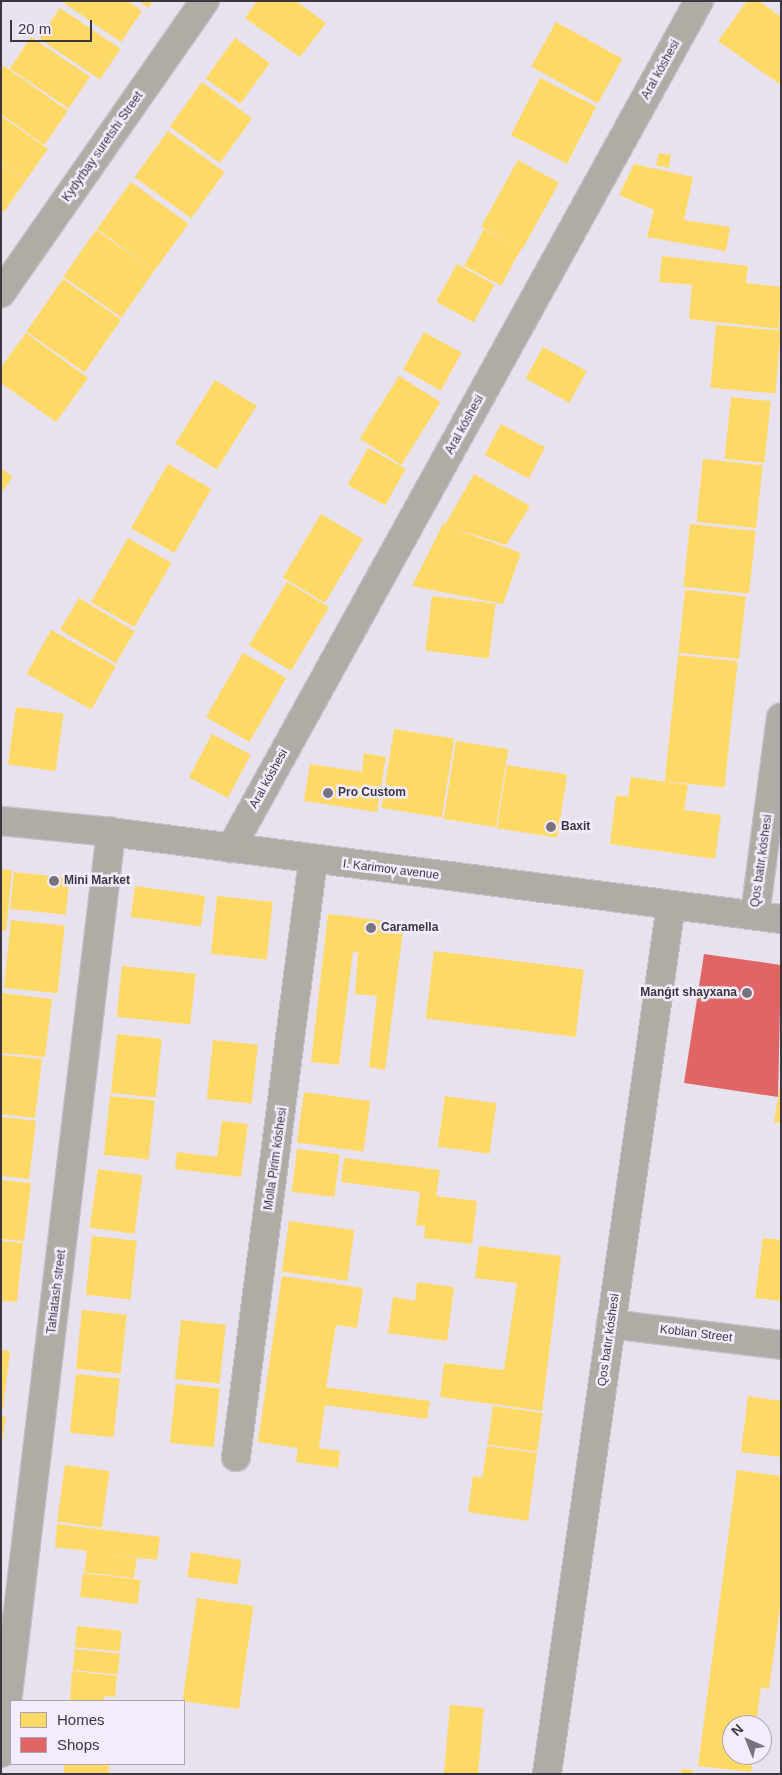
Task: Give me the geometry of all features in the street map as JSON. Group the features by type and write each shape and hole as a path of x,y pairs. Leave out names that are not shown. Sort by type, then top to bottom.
{"street":[{"name":"Kydyrbay suretshi Street","path":"1,293 205,1"},
{"name":"Aral kóshesi","path":"231,848 699,1"},
{"name":"Qos batır kóshesi","path":"768,917 781,718"},
{"name":"I. Karimov avenue","path":"1,821 111,832 313,860 768,917"},
{"name":"Tahiatash street","path":"1,1753 111,832"},
{"name":"Molla Pirim kóshesi","path":"236,1457 313,860"},
{"name":"Qos batır kóshesi","path":"547,1774 671,905"},
{"name":"Koblan Street","path":"611,1324 781,1345"}],"building: Homes":[{"path":"61,1 128,1 142,11 121,42"},
{"path":"139,1 153,1 148,8"},
{"path":"257,1 296,1 326,23 300,57 245,18"},
{"path":"747,1 759,1 781,17 781,85 718,41"},
{"path":"60,8 121,49 100,79 39,39"},
{"path":"556,22 622,59 598,103 531,67"},
{"path":"31,37 90,77 69,108 10,69"},
{"path":"235,38 270,63 240,104 206,78"},
{"path":"4,66 68,111 44,145 1,114 1,70"},
{"path":"540,78 596,107 567,164 511,135"},
{"path":"202,82 252,118 220,163 170,126"},
{"path":"1,116 48,149 26,180 1,162"},
{"path":"168,131 225,172 191,218 134,177"},
{"path":"659,153 671,155 669,168 656,165"},
{"path":"518,160 559,183 522,249 481,226"},
{"path":"1,163 26,180 4,212 1,210"},
{"path":"634,164 693,177 684,220 730,227 726,251 647,237 654,210 619,195"},
{"path":"131,182 188,224 154,271 97,229"},
{"path":"484,229 521,249 501,286 464,266"},
{"path":"96,230 154,271 121,317 63,277"},
{"path":"662,256 748,266 746,283 781,287 779,329 689,319 692,285 659,282"},
{"path":"457,264 495,285 474,322 436,302"},
{"path":"63,279 121,320 84,372 26,331"},
{"path":"716,325 781,331 775,393 711,388"},
{"path":"424,332 462,353 441,390 403,370"},
{"path":"26,333 88,378 56,422 1,383 1,367"},
{"path":"543,347 587,371 569,403 526,378"},
{"path":"399,376 441,402 401,465 360,439"},
{"path":"215,380 257,406 217,470 175,444"},
{"path":"731,397 771,401 764,463 725,459"},
{"path":"501,424 545,447 529,478 485,455"},
{"path":"368,448 406,469 385,506 348,485"},
{"path":"703,459 763,465 756,528 696,522"},
{"path":"168,464 211,489 174,553 131,528"},
{"path":"1,468 13,477 1,493"},
{"path":"474,474 530,506 506,545 450,527 521,553 503,604 412,586 443,524 445,525"},
{"path":"321,514 363,539 325,603 283,577"},
{"path":"690,524 756,531 749,594 683,587"},
{"path":"128,538 171,563 134,627 91,602"},
{"path":"287,582 329,607 291,671 249,645"},
{"path":"685,590 746,596 739,659 678,653"},
{"path":"432,596 496,604 489,658 425,651"},
{"path":"79,598 135,631 116,663 60,630"},
{"path":"51,630 116,666 91,710 27,674"},
{"path":"243,653 286,678 249,742 206,717"},
{"path":"678,655 738,661 724,788 665,781"},
{"path":"16,707 64,714 55,771 8,764"},
{"path":"394,729 454,739 442,818 381,808"},
{"path":"212,734 251,755 228,798 189,777"},
{"path":"456,741 508,749 496,827 444,819"},
{"path":"364,753 386,757 377,812 304,801 310,764 362,772"},
{"path":"507,765 567,775 557,838 497,828"},
{"path":"631,777 688,785 684,810 721,815 715,859 610,844 616,795 628,797"},
{"path":"1,869 12,870 6,931 1,930"},
{"path":"14,872 70,878 66,915 10,909"},
{"path":"135,886 205,896 201,927 131,917"},
{"path":"217,896 273,902 267,960 211,954"},
{"path":"328,914 404,923 385,1070 369,1067 377,996 355,994 358,952 353,952 339,1065 311,1062"},
{"path":"11,920 65,926 58,993 4,988"},
{"path":"434,951 584,969 576,1037 426,1018"},
{"path":"122,966 196,974 190,1024 117,1017"},
{"path":"1,993 52,999 45,1057 1,1053"},
{"path":"117,1034 162,1039 156,1097 111,1093"},
{"path":"213,1040 258,1045 252,1103 207,1099"},
{"path":"1,1055 42,1059 35,1118 1,1114"},
{"path":"781,1087 781,1123 774,1122"},
{"path":"304,1092 370,1101 363,1152 297,1143"},
{"path":"110,1096 155,1101 149,1159 104,1155"},
{"path":"445,1096 496,1103 489,1154 438,1147"},
{"path":"1,1117 36,1121 29,1179 1,1176"},
{"path":"222,1121 248,1124 241,1177 175,1169 177,1152 217,1157"},
{"path":"297,1149 340,1154 334,1197 292,1192"},
{"path":"344,1158 440,1170 436,1196 477,1201 472,1244 424,1238 425,1226 416,1225 420,1192 341,1182"},
{"path":"98,1169 143,1175 134,1234 90,1227"},
{"path":"1,1180 31,1183 24,1241 1,1239"},
{"path":"289,1221 354,1230 347,1281 282,1272"},
{"path":"92,1236 137,1241 131,1299 86,1295"},
{"path":"763,1238 781,1240 781,1301 755,1298"},
{"path":"1,1241 23,1243 17,1302 1,1301"},
{"path":"479,1246 561,1256 542,1411 440,1397 444,1363 504,1370 517,1283 475,1278"},
{"path":"282,1276 363,1288 357,1328 336,1325 326,1387 430,1401 427,1419 325,1405 319,1448 340,1451 338,1468 296,1462 298,1448 258,1442"},
{"path":"417,1282 454,1287 447,1341 388,1333 393,1297 415,1301"},
{"path":"82,1310 127,1315 121,1373 76,1369"},
{"path":"181,1320 226,1325 220,1383 175,1379"},
{"path":"1,1350 10,1351 3,1409 1,1409"},
{"path":"76,1374 120,1379 114,1437 70,1433"},
{"path":"176,1384 220,1389 214,1447 170,1443"},
{"path":"748,1396 781,1401 781,1457 741,1452"},
{"path":"493,1406 543,1413 537,1452 488,1445"},
{"path":"1,1416 6,1417 2,1441 1,1441"},
{"path":"487,1446 537,1453 528,1521 468,1512 473,1476 482,1478"},
{"path":"65,1465 110,1471 102,1528 57,1521"},
{"path":"737,1470 781,1476 781,1600 769,1689 761,1687 757,1715 722,1715 722,1765 752,1765 751,1772 698,1766"},
{"path":"57,1524 160,1537 157,1560 102,1553 137,1558 134,1578 84,1572 87,1551 55,1547"},
{"path":"191,1552 241,1560 237,1585 187,1577"},
{"path":"83,1573 141,1580 138,1604 80,1597"},
{"path":"197,1598 253,1606 239,1709 183,1700"},
{"path":"77,1626 122,1631 120,1652 75,1647"},
{"path":"75,1649 120,1654 118,1675 73,1670"},
{"path":"72,1671 117,1676 115,1697 104,1696 104,1700 70,1700"},
{"path":"450,1705 484,1708 478,1774 444,1774"},
{"path":"64,1765 109,1765 109,1774 64,1774"},
{"path":"681,1769 693,1770 692,1774 681,1774"}],"building: Shops":[{"path":"704,954 781,965 778,1097 684,1083"}],"place":[{"name":"Pro Custom","path":"328,793"},
{"name":"Baxit","path":"551,827"},
{"name":"Mini Market","path":"54,881"},
{"name":"Caramella","path":"371,928"},
{"name":"Manǵıt shayxana","path":"747,993"}]}
